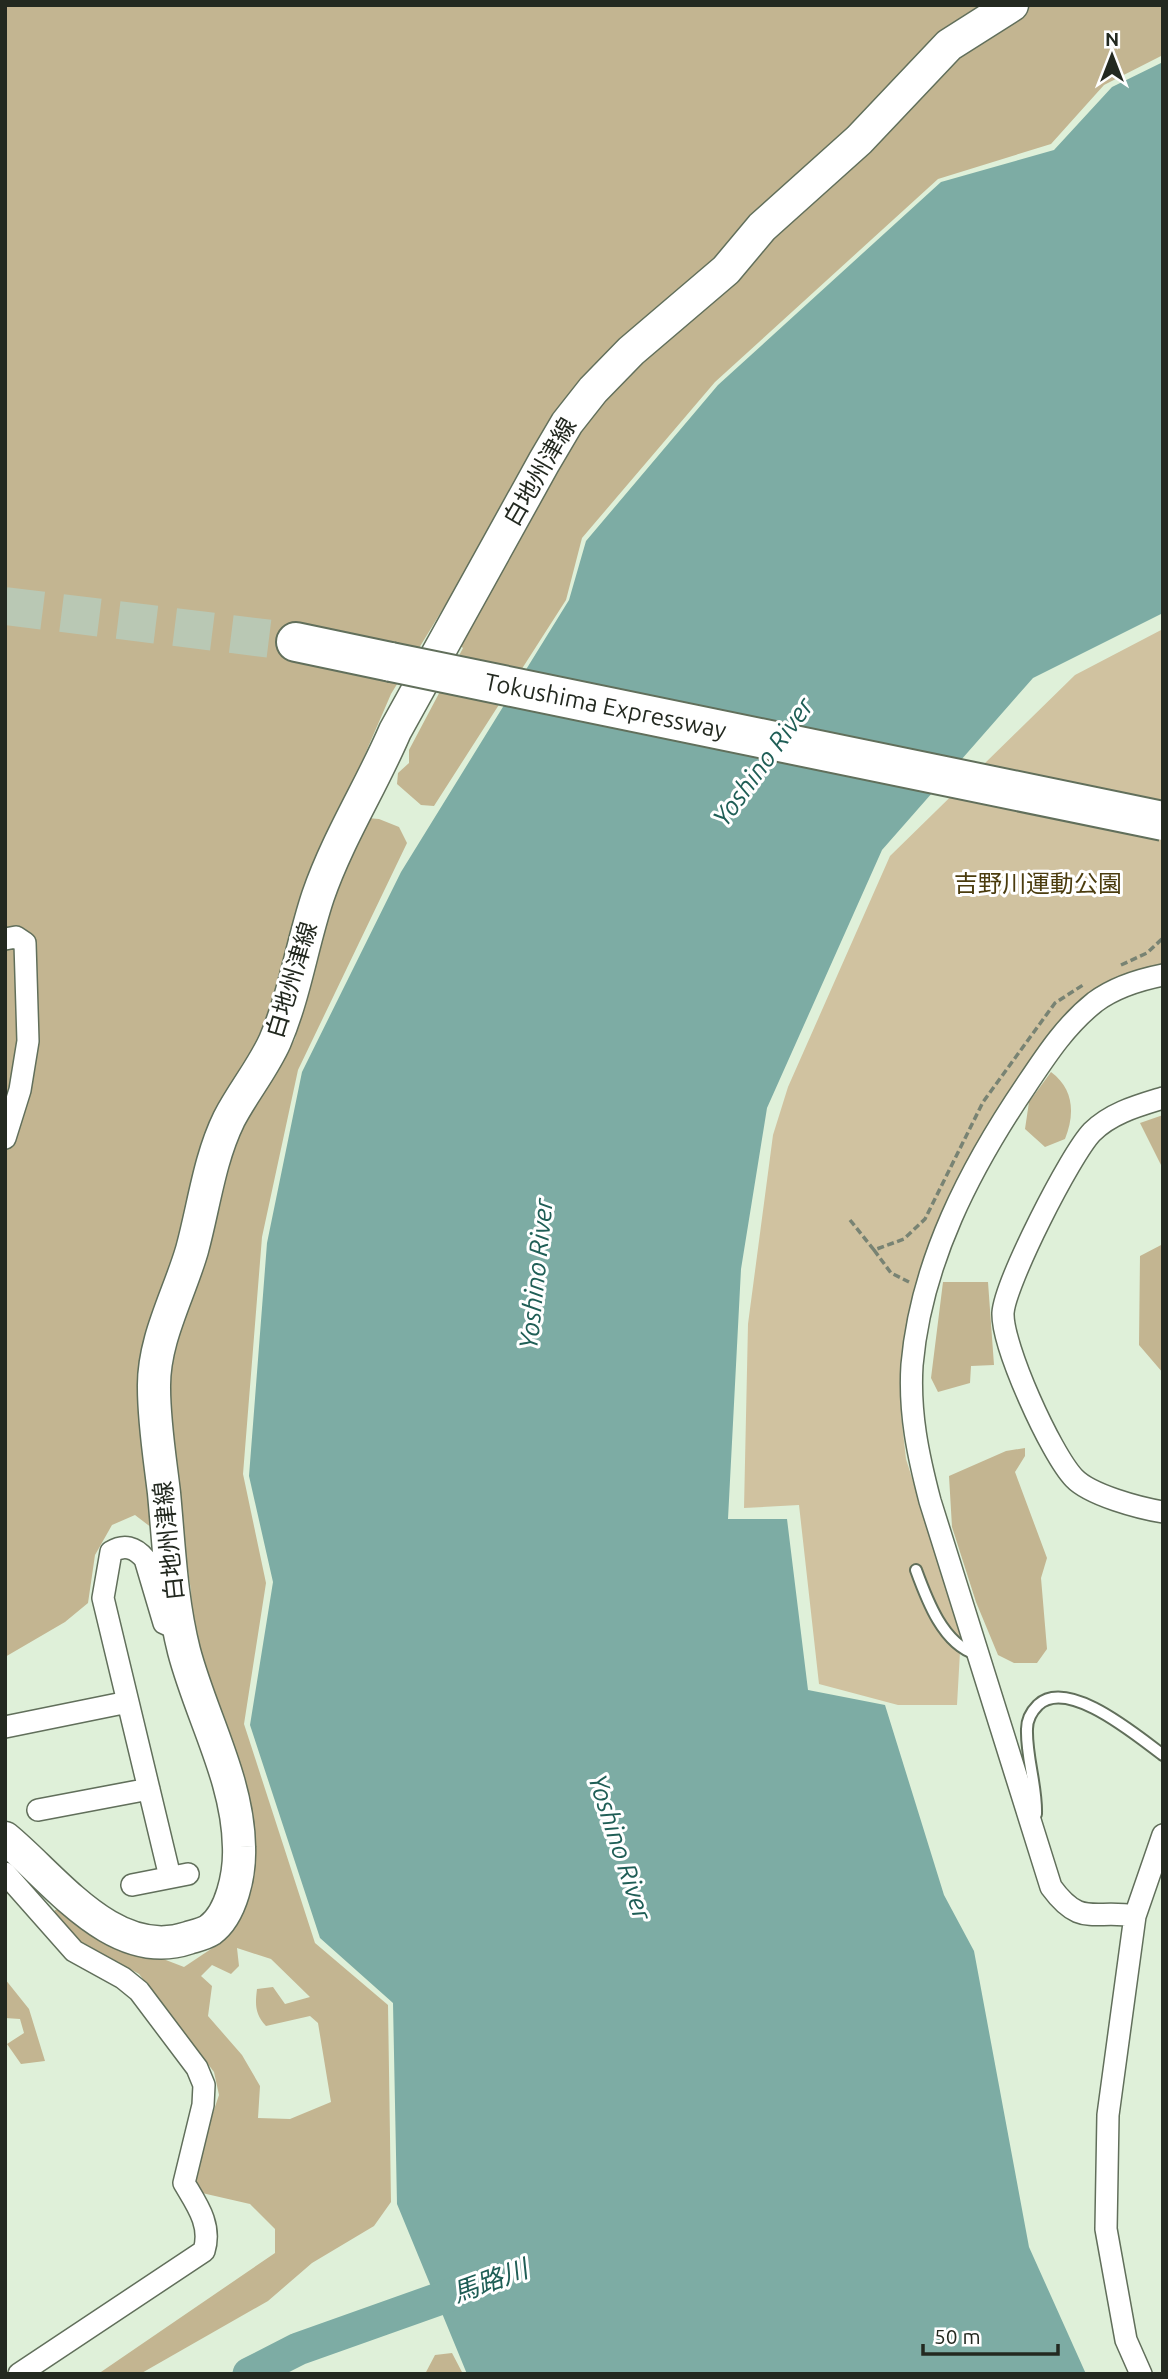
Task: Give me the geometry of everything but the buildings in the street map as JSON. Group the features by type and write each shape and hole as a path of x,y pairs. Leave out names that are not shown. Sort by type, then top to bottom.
{"highway":[{"name":"Tokushima Expressway","path":"296,642 1163,821"}],"main road":[{"name":"白地州津線","path":"5,1838 90,1915 121,1932 151,1941 177,1941 209,1930 227,1909 238,1867 239,1844 226,1775 184,1650 180,1630 173,1586 153,1385 160,1343 191,1252 214,1160 229,1119 273,1045 290,1001 317,899 337,848 377,774 394,731 544,462 567,423 593,390 631,351 726,270 762,227 859,140 949,45 1012,5"}],"street":[{"path":"5,939 16,937 25,943 28,1041 20,1090 5,1138"},
{"path":"1135,1916 1094,1917 1066,1908 1051,1888 976,1654 914,1442 913,1363 928,1289 943,1236 963,1190 1003,1119 1056,1041 1074,1020 1106,994 1163,975"},
{"path":"1163,1098 1109,1118 1082,1144 1012,1278 1003,1314 1008,1348 1045,1428 1073,1477 1089,1490 1163,1512"},
{"path":"132,1885 179,1875 149,1789 103,1598 111,1552 128,1547 138,1551 145,1559 164,1623 180,1630"},
{"path":"5,1727 128,1702"},
{"path":"38,1810 149,1789"},
{"path":"1141,2374 1126,2340 1106,2229 1108,2115 1135,1916 1163,1835"},
{"path":"5,1872 74,1951 139,1991 197,2068 204,2085 203,2105 184,2183 203,2215 208,2238 204,2251 19,2374"}],"lane":[{"path":"916,1570 947,1634 964,1650 976,1654"},
{"path":"1030,1827 1036,1813 1028,1720 1040,1704 1050,1697 1063,1695 1111,1717 1163,1755"}],"path":[{"path":"1134,957 1147,953 1163,938"},
{"path":"874,1250 891,1273 928,1289"}],"green space":[{"name":"吉野川運動公園","path":"1163,629 1163,965 1087,1001 931,1254 901,1367 901,1414 906,1459 961,1634 957,1705 898,1705 819,1684 799,1505 744,1508 748,1324 773,1135 788,1087 890,856 1075,675"}],"shaded area":[{"path":"5,5 1163,5 1163,55 1104,85 1051,144 938,179 715,382 582,538 566,600 434,806 421,805 397,784 398,773 409,763 409,750 463,648 456,642 578,419 618,379 687,320 784,219 767,211 697,284 577,389 391,694 306,891 269,1034 224,1105 205,1151 177,1262 153,1330 142,1383 152,1528 135,1515 112,1525 95,1555 88,1603 65,1622 5,1657"},
{"path":"367,818 379,819 399,827 407,843 298,1070 262,1237 243,1474 266,1583 244,1724 315,1943 388,2005 391,2202 374,2226 312,2263 268,2301 140,2374 98,2374 275,2253 275,2229 250,2204 202,2193 194,2184 198,2157 219,2095 214,2072 139,1974 60,1930 53,1915 55,1910 64,1909 127,1945 184,1967 214,1947 245,1901 192,1632 191,1591 161,1382 219,1168 295,1039 327,900","holes":["237,1948 271,1959 310,1997 285,2004 273,1987 257,1989 258,2013 266,2026 310,2016 318,2023 331,2102 290,2119 258,2118 260,2086 242,2055 208,2016 212,1986 201,1976 212,1965 231,1974 239,1966"]},
{"path":"1051,1072 1064,1086 1071,1111 1065,1139 1045,1147 1025,1129 1029,1102"},
{"path":"1163,1115 1163,1165 1161,1165 1140,1123"},
{"path":"1163,1244 1163,1373 1139,1345 1140,1256"},
{"path":"943,1282 988,1282 994,1365 971,1366 970,1383 938,1392 931,1378"},
{"path":"1025,1448 1025,1456 1015,1472 1047,1558 1041,1578 1047,1649 1037,1663 1014,1663 998,1655 976,1602 952,1527 949,1476 1006,1451"},
{"path":"5,1979 29,2009 45,2061 21,2064 7,2044 24,2033 20,2019 5,2018"},
{"path":"452,2353 463,2374 425,2374 435,2355"}],"water":[{"name":"Yoshino River","path":"1163,62 1163,613 1033,678 882,850 767,1108 741,1269 728,1519 787,1519 808,1690 885,1705 944,1895 974,1951 1029,2247 1086,2374 467,2374 397,2204 393,2003 320,1938 250,1725 273,1582 249,1476 267,1243 302,1072 401,872 569,600 586,541 718,385 941,182 1054,150 1112,87"}],"waterway":[{"name":"馬路川","path":"249,2374 298,2349 481,2284"}],"tunnel":[{"path":"5,606 296,642"}]}
